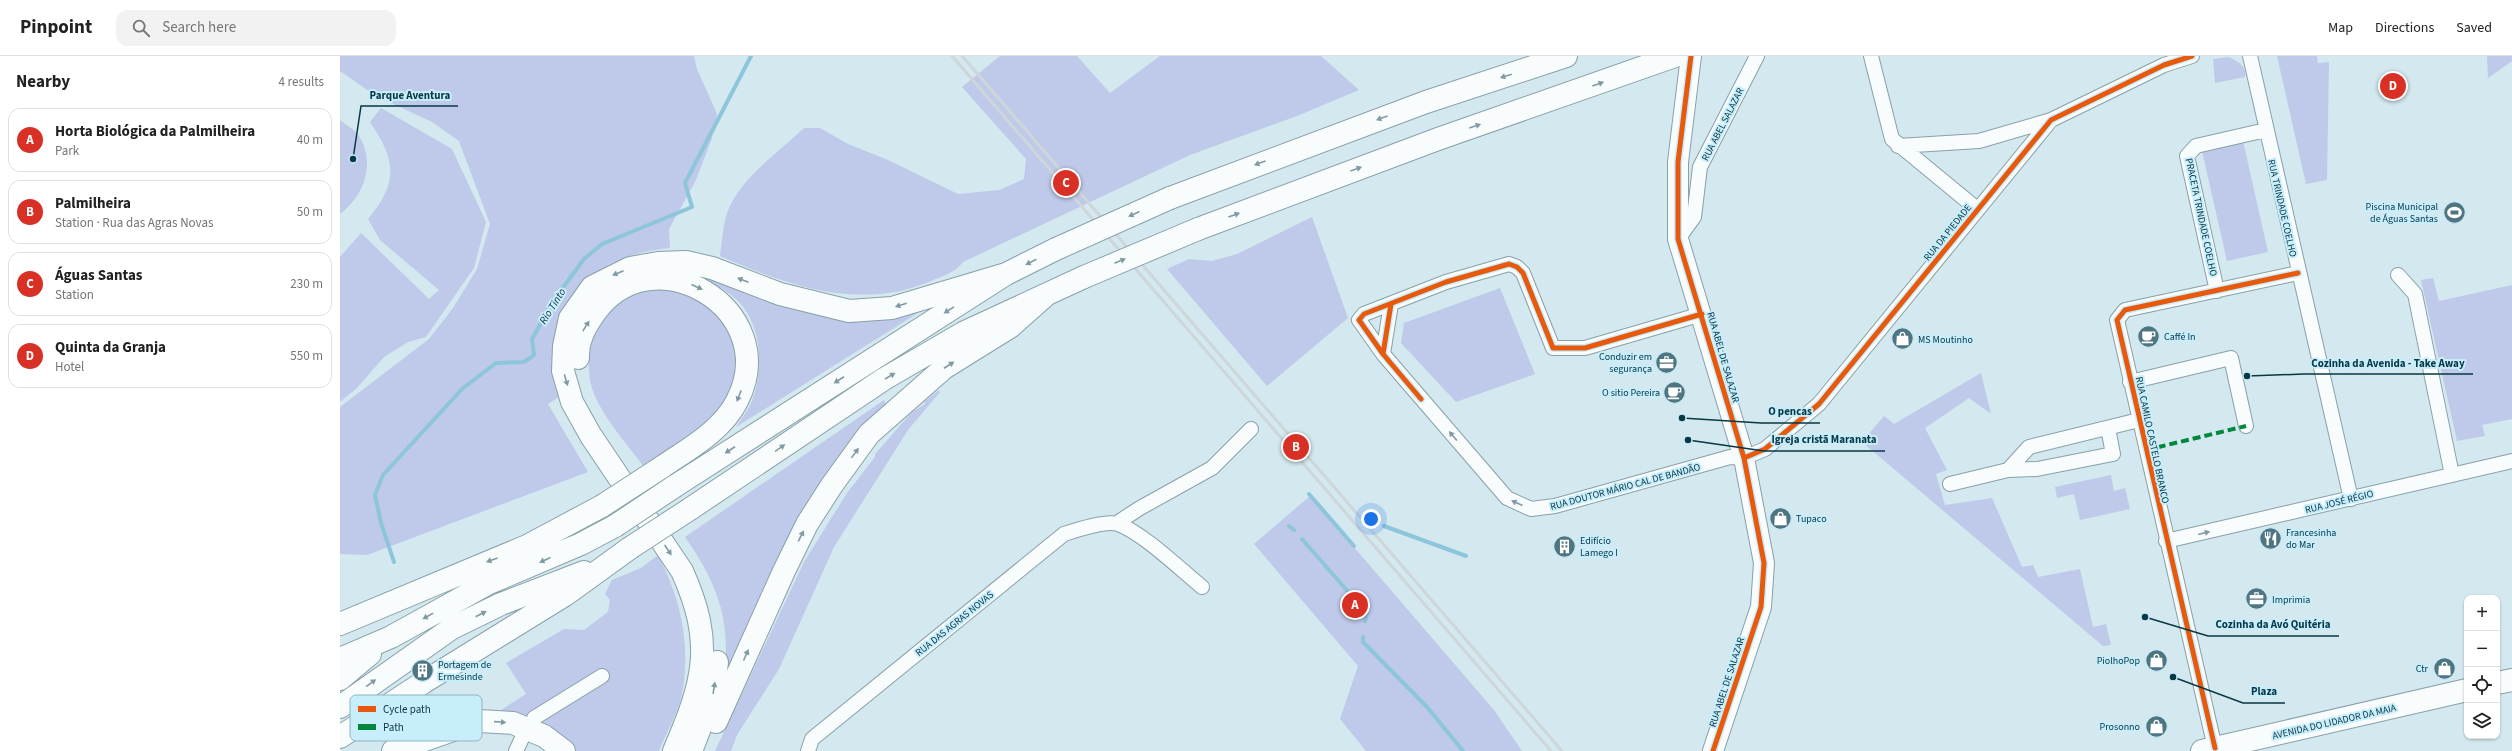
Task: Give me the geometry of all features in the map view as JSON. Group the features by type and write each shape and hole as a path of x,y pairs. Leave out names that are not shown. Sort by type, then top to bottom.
{"main road":[{"path":"340,660 391,637 487,584 581,544 615,526 1006,274 1056,249 1170,198 1426,102 1566,56"},
{"path":"404,695 565,595 602,566 884,379 963,333 1084,277 1198,229 1438,138 1669,58"},
{"path":"674,751 694,704 701,680 703,660 699,618 693,594 682,571 591,436 572,402 563,371 564,346 570,318 592,287 630,268 658,263 686,262 712,268 780,294 849,311 892,308 1006,274"},
{"path":"340,624 527,546 602,506 662,467 721,423 736,402 745,380 746,360 740,331 725,307 707,291 690,284 665,279 636,282 619,289 603,301 583,330 578,353 578,372 586,397 603,427 684,547 703,584 713,616 718,664 713,695 691,751"},
{"path":"703,751 784,571 807,524 832,485 869,434 944,368 1010,327 1046,295"},
{"path":"357,695 452,628 501,604 602,566"},
{"path":"340,630 360,616"},
{"path":"340,679 391,637"},
{"path":"2500,682 2512,680"},
{"name":"AVENIDA DO LIDADOR DA MAIA","path":"2208,750 2464,691"},
{"path":"340,707 350,700"},
{"path":"482,720 513,723 544,736 564,751"},
{"path":"340,737 350,730"},
{"path":"393,751 421,741"},
{"path":"419,751 434,741"}],"street":[{"name":"RUA ABEL DE SALAZAR","path":"1690,56 1678,162 1678,239 1702,314 1744,458 1764,563 1761,607 1713,751"},
{"name":"RUA ABEL SALAZAR","path":"1678,239 1694,217 1700,167 1758,56"},
{"path":"1871,56 1892,139 1898,146 1978,209"},
{"name":"RUA DA PIEDADE","path":"1744,458 1765,449 1819,404 2051,120 2164,65 2192,56"},
{"name":"RUA TRINDADE COELHO","path":"2250,56 2298,274 2351,499"},
{"path":"1898,146 1979,140 2051,120"},
{"name":"PRACETA TRINDADE COELHO","path":"2217,291 2187,156 2196,146 2266,130"},
{"name":"RUA DOUTOR MÁRIO CAL DE BANDÃO","path":"1702,314 1585,348 1553,348 1523,273 1517,266 1508,264 1446,282 1364,314 1359,320 1383,354 1507,498 1531,509 1555,506 1730,457 1744,458"},
{"name":"RUA CAMILO CASTELO BRANCO","path":"2208,750 2166,542 2117,320 2124,310 2298,274"},
{"path":"2398,275 2415,294 2452,475"},
{"path":"1383,354 1391,304"},
{"path":"2130,382 2231,358 2246,426"},
{"path":"2008,470 2028,447 2138,420"},
{"path":"1950,484 2008,470 2037,469 2113,454 2108,428"},
{"name":"RUA DAS AGRAS NOVAS","path":"808,751 812,739 1064,534 1086,527 1117,523 1140,508 1212,468 1251,429"},
{"name":"RUA JOSÉ RÉGIO","path":"2166,542 2512,461"},
{"path":"1117,523 1141,538 1202,587"},
{"path":"534,718 602,676"},
{"path":"516,751 523,736"}],"shaded area":[{"path":"340,56 694,56 697,69 717,114 712,138 696,180 669,229 670,248 640,253 614,262 592,276 574,294 561,315 554,339 553,367 559,397 548,404 588,472 367,555 340,554 340,407 429,339 453,308 477,269 490,224 459,141 432,122 376,96 340,71"},
{"path":"1000,56 1077,56 1110,93 1160,56 1321,56 1359,90 1297,116 1190,155 963,262 960,266 948,274 929,282 902,290 876,294 849,294 823,291 797,285 745,267 720,256 727,213 733,200 750,177 804,128 820,128 848,144 888,160 958,194 999,190 1024,179 1026,159 962,87"},
{"path":"2277,56 2317,56 2318,63 2329,62 2327,180 2306,184"},
{"path":"2487,56 2512,56 2512,61 2488,78"},
{"path":"2229,57 2243,67 2245,77 2215,83 2213,59"},
{"path":"381,108 452,149 486,222 474,268 426,337 408,342 384,357 357,388 340,402 340,257 361,233 429,299 439,290 380,240 368,219 385,194 389,182 389,160 379,136 370,122"},
{"path":"340,120 359,136 367,157 367,168 361,189 348,207 340,214"},
{"path":"2243,141 2268,252 2227,261 2202,151"},
{"path":"1312,217 1348,318 1267,386 1167,269 1189,259 1212,261 1237,254"},
{"path":"684,269 875,318 918,313 736,427 751,403 758,377 759,349 752,322 746,310 731,295 712,283"},
{"path":"2433,278 2439,301 2512,285 2512,419 2482,425 2485,436 2457,441 2421,280"},
{"path":"670,288 697,295 708,303 721,317 732,339 736,352 736,365 730,390 724,402 707,424 686,441 644,467 610,422 594,394 590,382 589,357 591,345 600,321 615,302 627,294 634,292 649,289"},
{"path":"1500,288 1535,374 1456,402 1401,343 1404,323"},
{"path":"1981,373 1991,414 1969,398 1925,428 1947,470 1936,474 1945,505 1992,498 2022,567 2033,565 2038,577 2080,569 2093,627 2106,624 2111,645 2103,646 1862,442 1884,416 1894,424"},
{"path":"939,390 940,392 908,430 834,547 779,669 737,735 731,751 715,751 804,562 847,493 875,457 875,454 912,412 925,404 924,402"},
{"path":"884,400 886,405 855,438 724,683 726,641 720,606 715,589 707,572 685,537"},
{"path":"2111,475 2114,491 2125,488 2130,509 2080,520 2074,494 2057,498 2055,487"},
{"path":"1310,496 1494,710 1522,751 1366,751 1340,719 1358,666 1254,544"},
{"path":"658,555 673,588 678,605 682,623 685,658 682,694 675,716 659,751 571,751 498,712 526,694 506,663 564,629 584,630 608,612 610,600 605,594 612,580 641,568"}],"waterway":[{"name":"Rio Tinto","path":"394,562 381,523 375,495 383,475 462,389 496,363 524,362 534,355 532,339 556,297 584,259 602,244 692,207 685,183 751,56"},
{"path":"1309,494 1354,546"},
{"path":"1289,526 1294,530"},
{"path":"1384,526 1466,556"},
{"path":"1302,539 1350,594"},
{"path":"1359,604 1367,611 1365,621"},
{"path":"1363,637 1363,642 1427,707 1463,751"}],"railway":[{"path":"952,56 1551,751"},
{"path":"962,56 1562,751"}],"marked path":[{"path":"2146,450 2246,426"}],"cycle path":[{"path":"1691,56 1678,162 1678,239 1744,458 1764,563 1761,607 1713,751"},
{"path":"1744,458 1765,449 1819,404 2051,120 2164,65 2192,56"},
{"path":"1421,399 1383,354 1359,320 1364,314 1446,282 1509,264 1517,267 1523,273 1553,348 1585,348 1702,314"},
{"path":"2215,748 2117,320 2125,310 2298,273"},
{"path":"1383,354 1391,304"}],"place":[{"name":"Quinta da Granja","path":"2393,86"},
{"name":"Parque Aventura","path":"353,159"},
{"name":"Águas Santas","path":"1066,183"},
{"name":"Piscina Municipal de Águas Santas","path":"2454,212"},
{"name":"Caffé In","path":"2149,336"},
{"name":"MS Moutinho","path":"1903,339"},
{"name":"Conduzir em segurança","path":"1667,362"},
{"name":"Cozinha da Avenida - Take Away","path":"2247,376"},
{"name":"O sitio Pereira","path":"1675,392"},
{"name":"O pencas","path":"1682,418"},
{"name":"Igreja cristã Maranata","path":"1688,440"},
{"name":"Palmilheira","path":"1296,447"},
{"name":"Tupaco","path":"1781,518"},
{"name":"Francesinha do Mar","path":"2271,538"},
{"name":"Edifício Lamego I","path":"1564,546"},
{"name":"Imprimia","path":"2257,599"},
{"name":"Horta Biológica da Palmilheira","path":"1355,605"},
{"name":"Cozinha da Avó Quitéria","path":"2145,617"},
{"name":"PiolhoPop","path":"2156,660"},
{"name":"Ctr","path":"2444,668"},
{"name":"Portagem de Ermesinde","path":"422,670"},
{"name":"Plaza","path":"2173,677"},
{"name":"Prosonno","path":"2156,726"}]}
